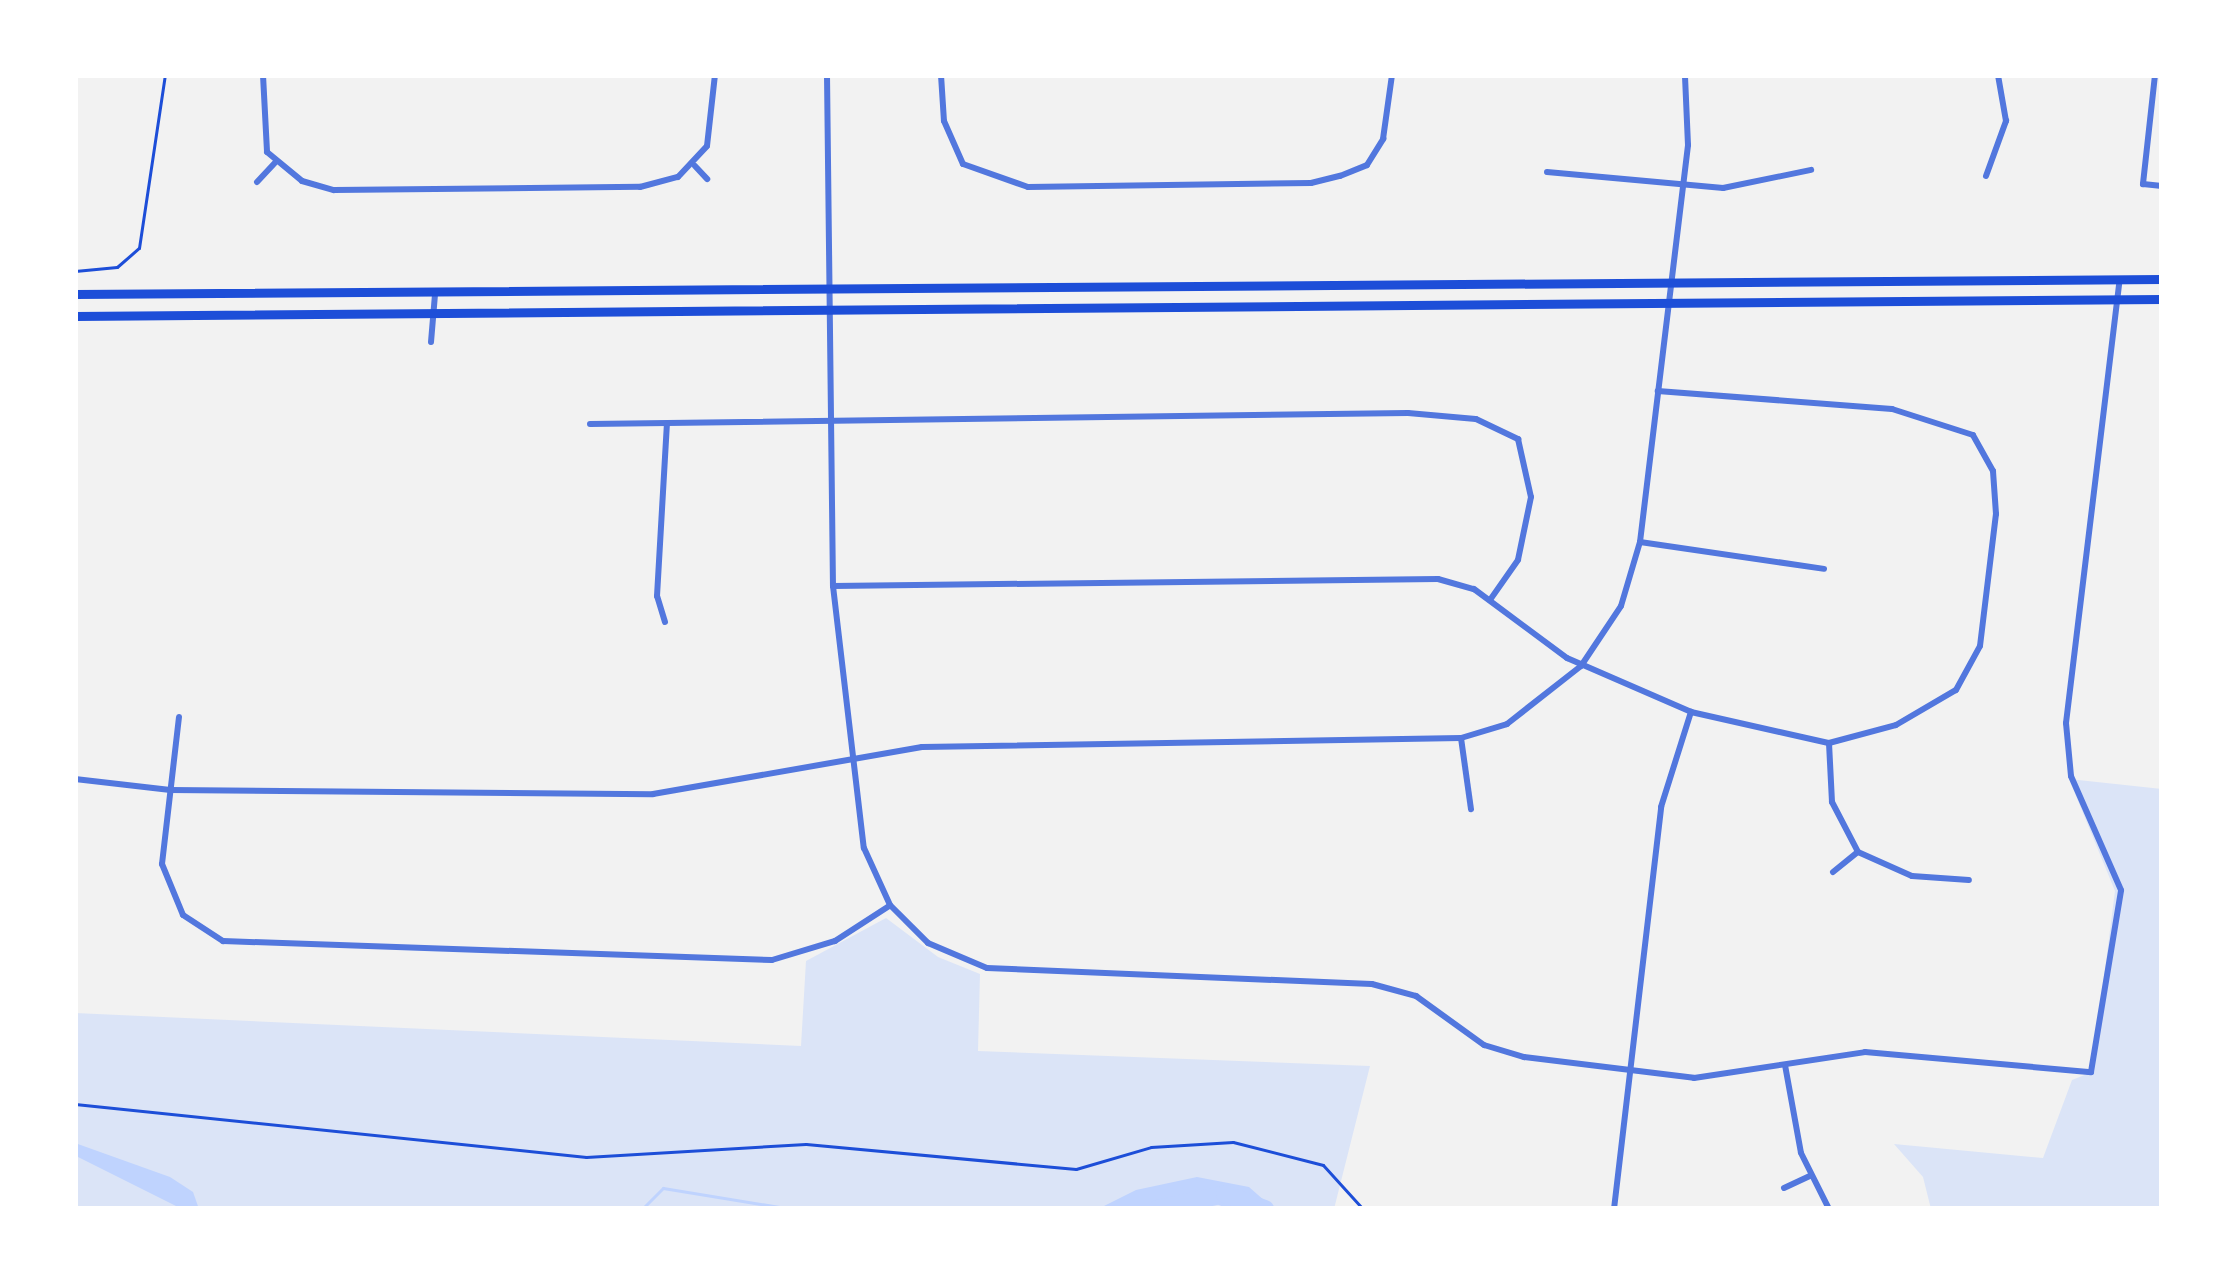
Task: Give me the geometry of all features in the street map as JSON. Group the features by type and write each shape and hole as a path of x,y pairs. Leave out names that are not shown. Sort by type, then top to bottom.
{"main road":[{"path":"75,294 2162,279"},
{"path":"75,316 434,317 2162,299"}],"street":[{"path":"263,75 260,121 276,165 334,190 640,187 694,166 706,146 715,75"},
{"path":"827,75 832,586 864,848 890,905 928,943 987,968 1372,983 1416,996 1502,1052 1694,1078 1904,1052 2092,1072 2120,890 2071,776 2066,723 2120,279"},
{"path":"941,75 944,121 963,164 1028,187 1311,183 1340,176 1367,164 1383,139 1392,75"},
{"path":"75,779 170,790 653,794 855,755 944,746 1461,738 1507,724 1582,666 1621,606 1640,542 1683,184 1685,75"},
{"path":"1986,176 2006,121 1998,75"},
{"path":"2155,75 2143,184 2162,186"},
{"path":"257,182 276,165"},
{"path":"694,166 707,179"},
{"path":"1547,172 1754,187 1811,170"},
{"path":"431,342 435,293"},
{"path":"832,586 1416,578 1458,582 1582,666 1691,712 1829,743 1932,708 1972,668 1996,514 1993,472 1973,435 1892,409 1658,391"},
{"path":"590,424 1408,412 1476,419 1518,439 1531,496 1518,560 1490,600"},
{"path":"665,622 657,596 667,424"},
{"path":"1640,542 1824,568"},
{"path":"2162,686 2162,714"},
{"path":"1614,1209 1661,807 1691,712"},
{"path":"179,717 161,864 171,898 203,932 241,945 772,960 835,941 890,905"},
{"path":"1461,738 1471,809"},
{"path":"1829,743 1832,802 1858,852 1912,876 1969,880"},
{"path":"1833,872 1858,852"},
{"path":"1785,1065 1793,1129 1810,1176 1829,1209"},
{"path":"1784,1188 1810,1176"}],"path":[{"path":"75,271 117,267 139,248 164,75"},
{"path":"75,1104 586,1157 820,1145 1065,1169 1151,1147 1233,1142 1323,1166 1363,1209"}],"shaded area":[{"path":"2069,779 2162,789 2162,1209 1931,1209 1923,1177 1894,1144 2043,1158 2072,1080 2092,1072 2115,891"},
{"path":"886,918 938,957 980,974 978,1051 1370,1066 1334,1209 75,1209 75,1013 801,1046 806,961"}],"water":[{"path":"75,1143 170,1177 193,1192 199,1209 182,1209 76,1156"},
{"path":"1197,1177 1249,1187 1274,1209 1228,1209 1199,1196 1157,1209 1098,1209 1136,1190"}],"waterway":[{"path":"642,1209 663,1188 791,1209"},
{"path":"1157,1209 1225,1194 1265,1209"}]}
